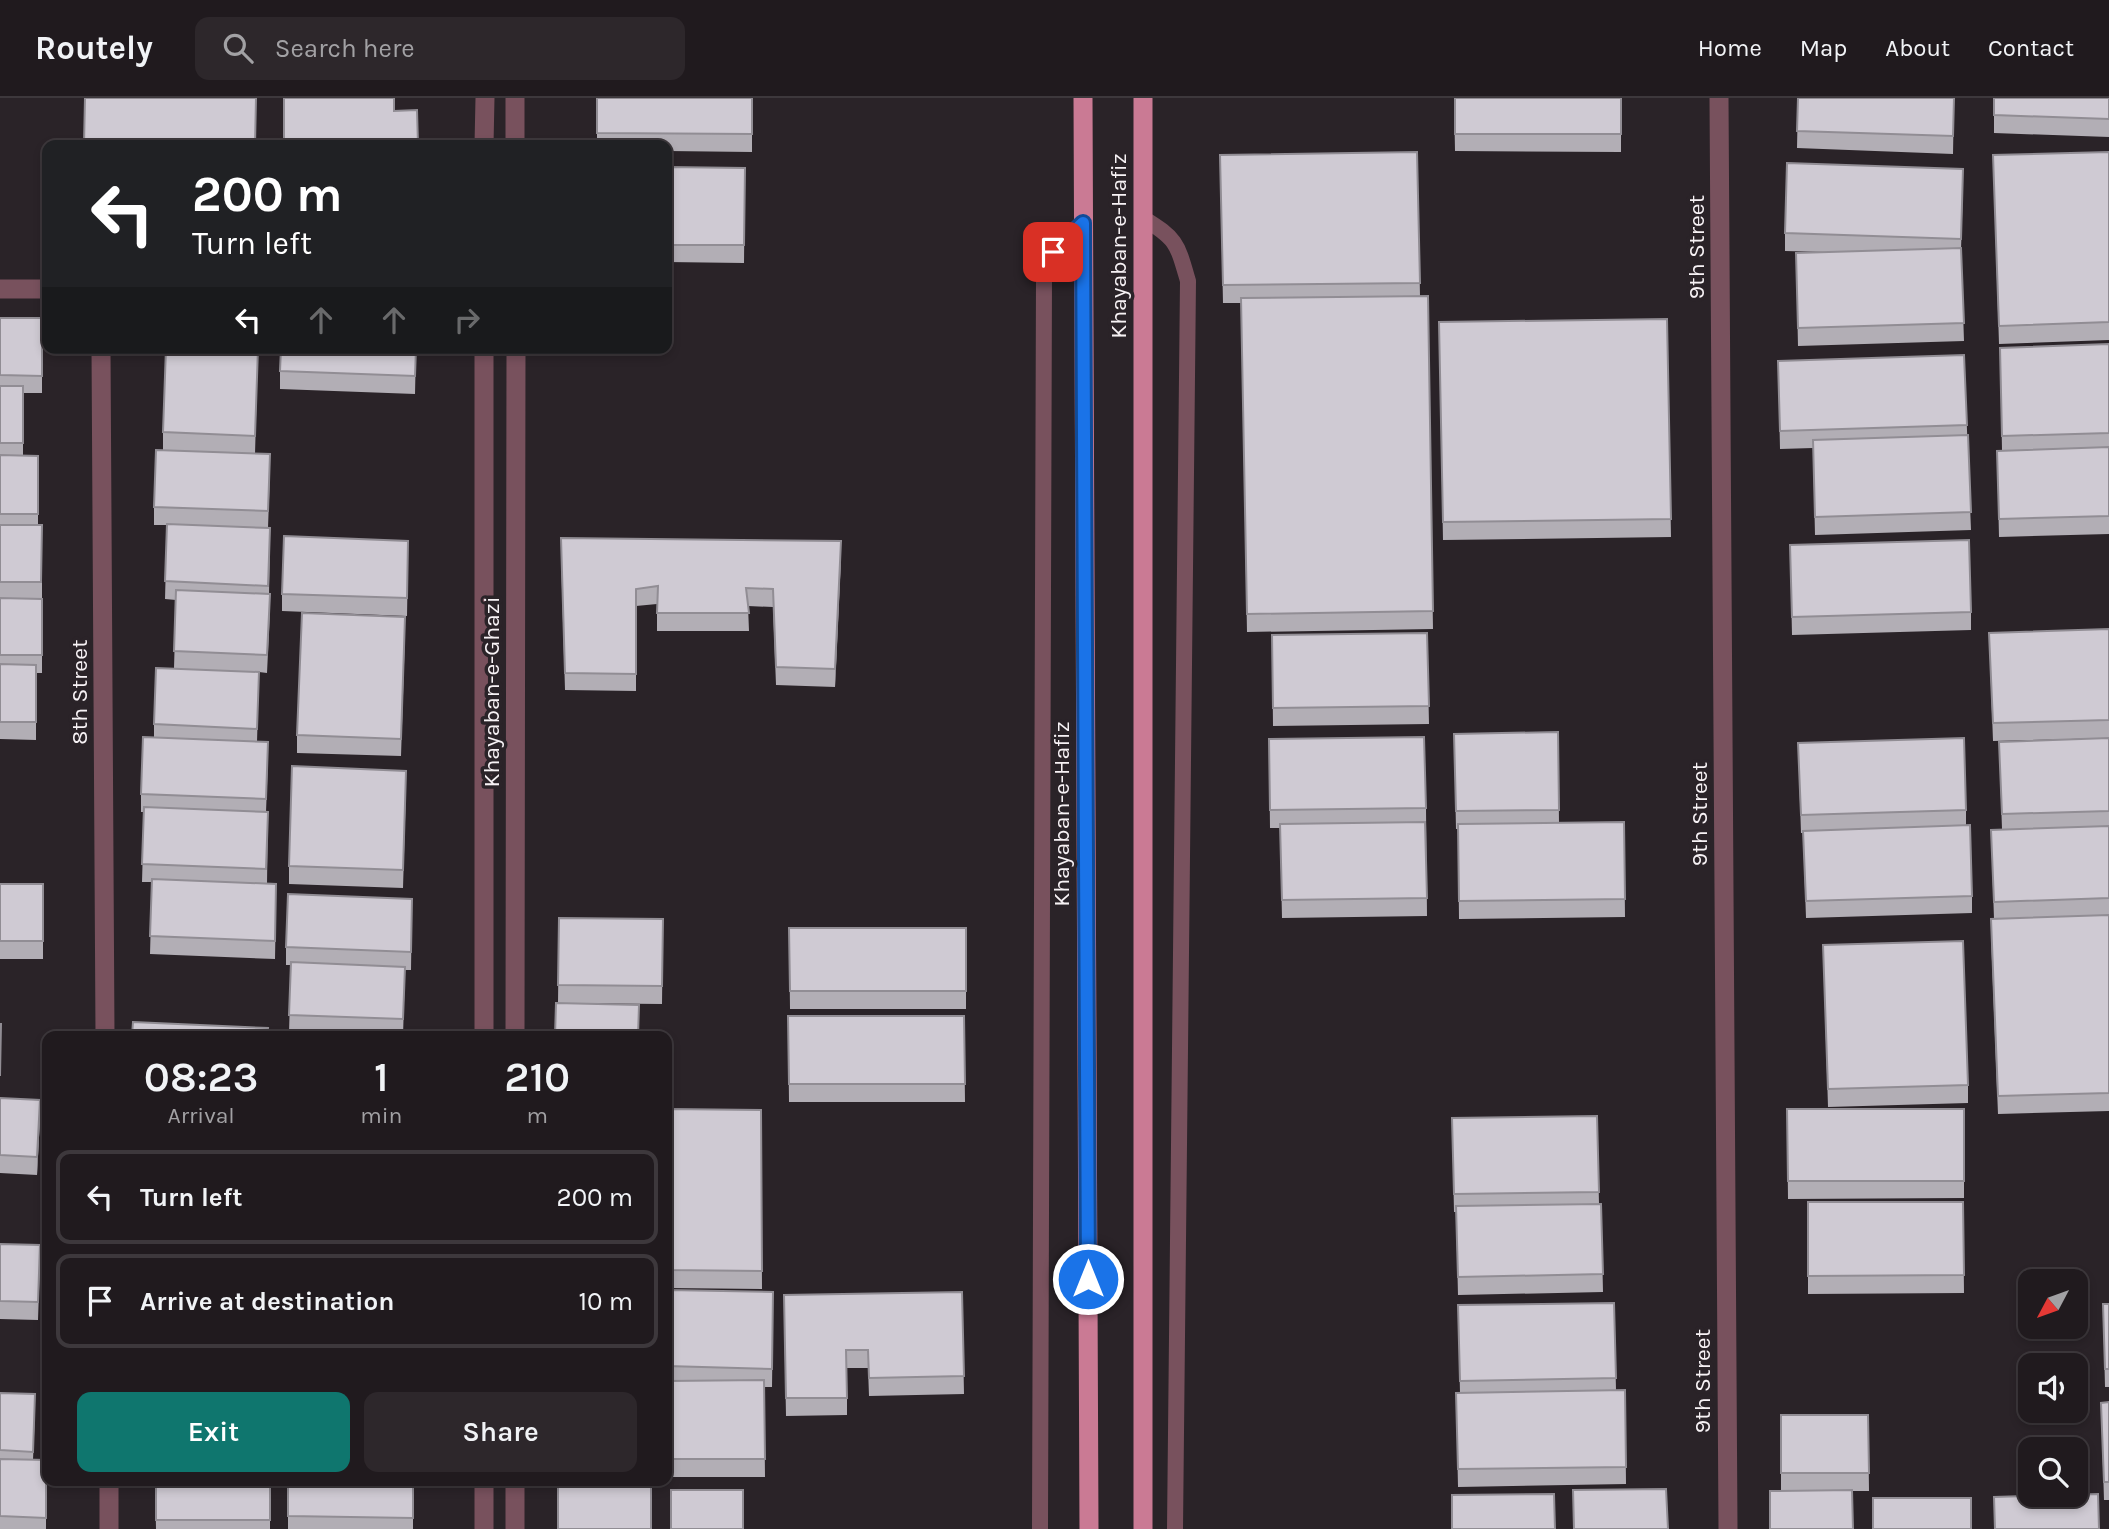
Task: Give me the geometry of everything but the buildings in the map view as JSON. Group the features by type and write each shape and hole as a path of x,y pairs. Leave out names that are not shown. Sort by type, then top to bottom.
{"main road":[{"name":"Khayaban-e-Hafiz","path":"1083,98 1089,1529"},
{"name":"Khayaban-e-Hafiz","path":"1143,98 1143,1529"}],"street":[{"path":"484,140 485,98"},
{"path":"515,98 515,140"},
{"name":"9th Street","path":"1719,98 1727,1529"},
{"path":"0,289 42,289"},
{"name":"8th Street","path":"101,354 106,1031"},
{"name":"Khayaban-e-Ghazi","path":"484,354 484,1031"},
{"name":"Khayaban-e-Ghazi","path":"515,1031 516,354"},
{"path":"108,1486 109,1529"},
{"path":"484,1486 484,1529"},
{"path":"514,1486 514,1529"}],"lane":[{"path":"1143,218 1170,235 1181,255 1188,281 1175,1529"},
{"path":"1040,1529 1044,277 1053,252 1083,223"}],"route":[{"path":"1053,252 1083,223 1088,1279"}]}
